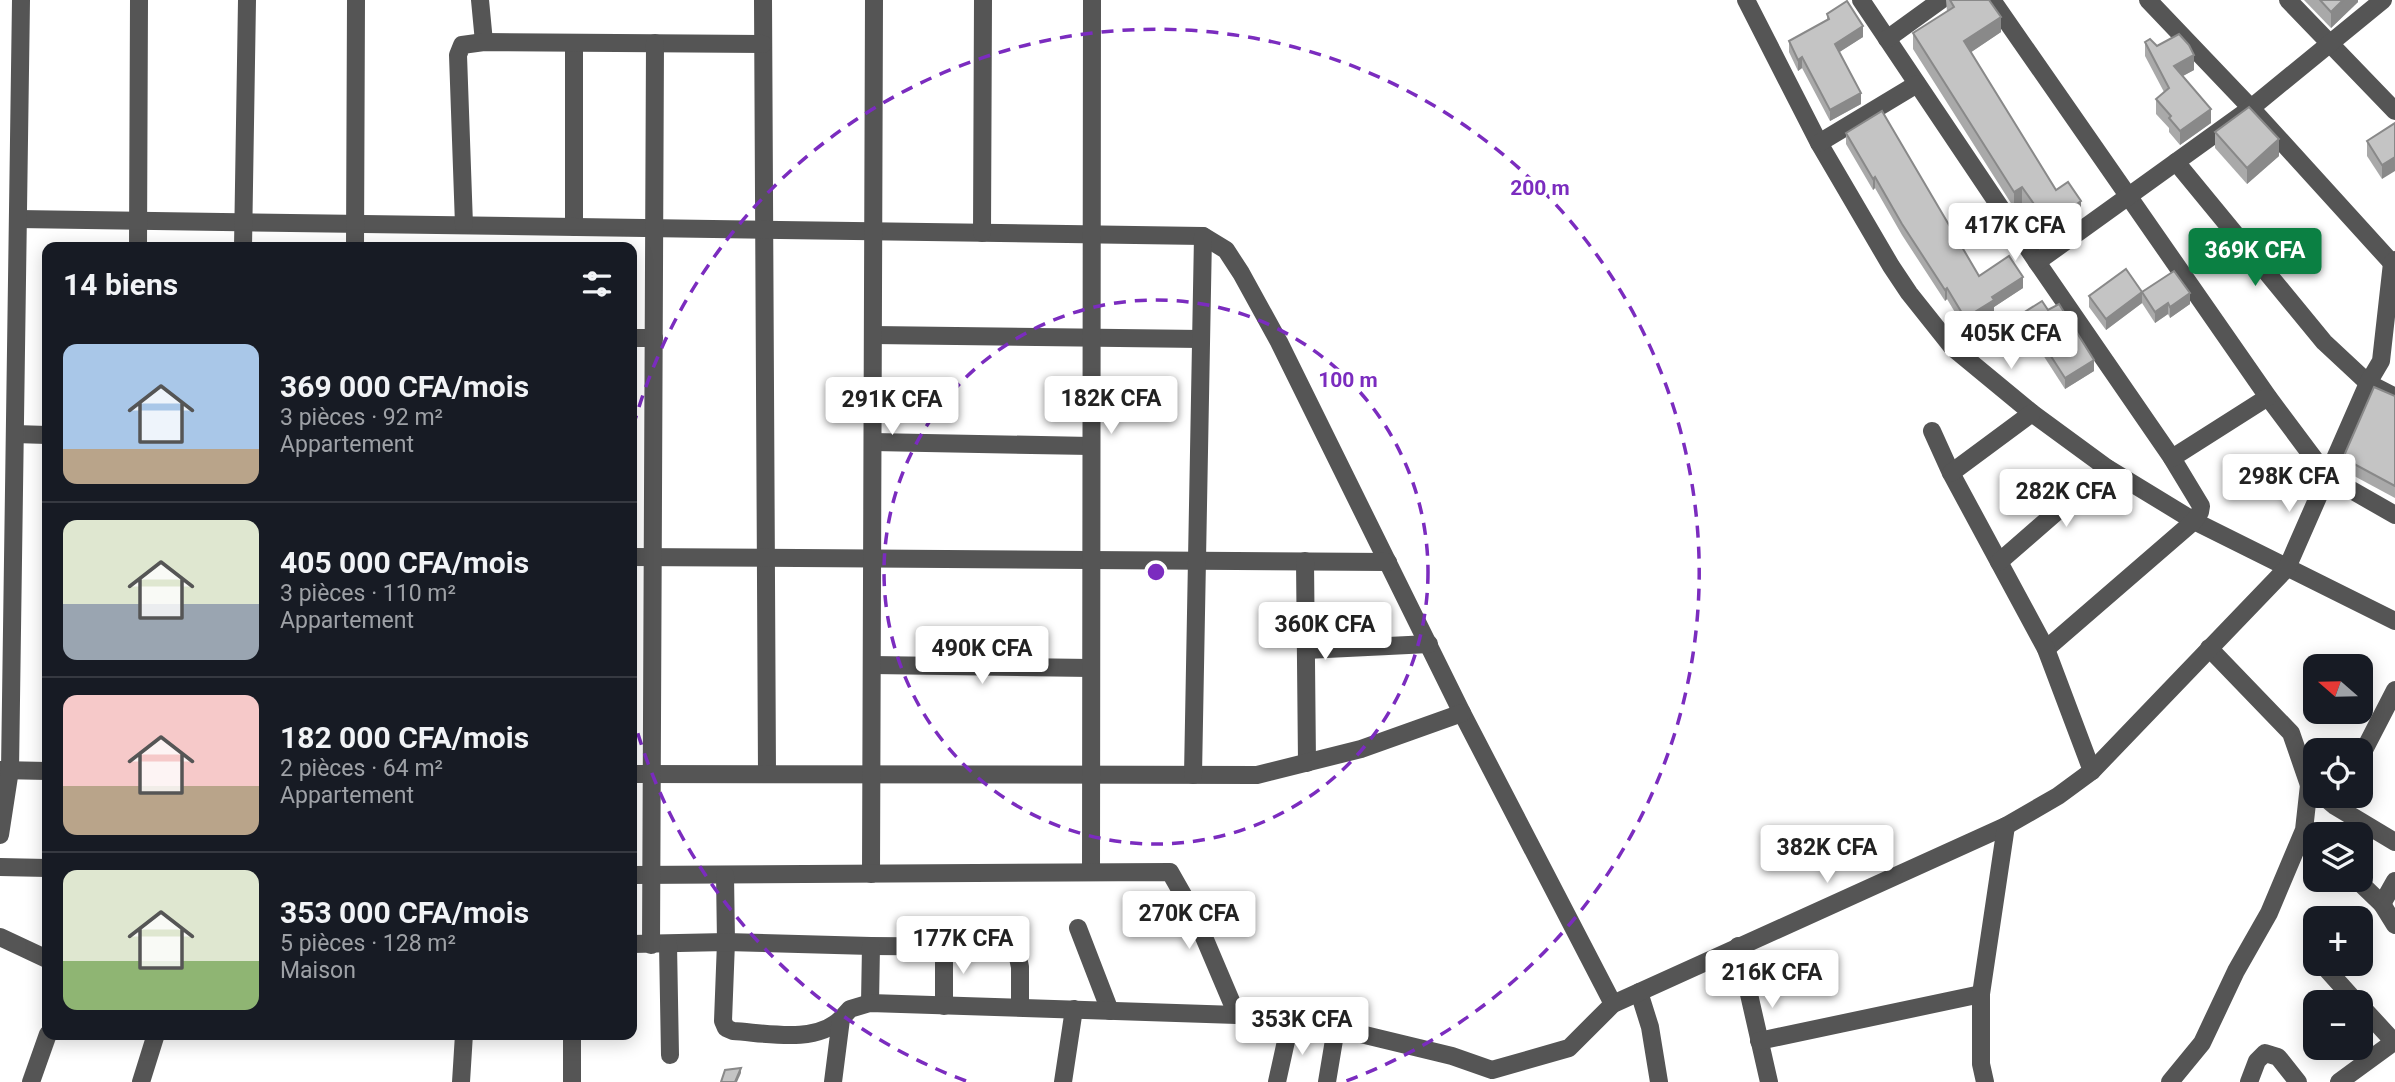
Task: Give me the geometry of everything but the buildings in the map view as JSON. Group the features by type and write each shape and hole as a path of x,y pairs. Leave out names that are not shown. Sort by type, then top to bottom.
{"street":[{"path":"0,835 5,770 15,434 21,0"},
{"path":"138,242 139,0"},
{"path":"243,242 247,0"},
{"path":"355,242 356,0"},
{"path":"480,0 484,42"},
{"path":"763,0 767,774"},
{"path":"872,874 874,0"},
{"path":"982,233 983,0"},
{"path":"1091,872 1092,0"},
{"path":"1745,0 1819,143 1891,267 1952,347 2032,413 2107,468 2194,521 2395,621"},
{"path":"1861,0 2172,458 2201,506 2194,521 2046,649"},
{"path":"1887,39 1941,0"},
{"path":"1992,0 2268,397 2327,476 2395,515"},
{"path":"725,874 723,1021 726,1028 733,1031 788,1034 831,1029 850,1009 870,1003 1237,1015 1336,1028 1452,1056 1492,1076 1569,1048 1613,1004 2006,826 2058,796 2092,771 2287,568 2368,383 2388,361 2393,261 2148,0"},
{"path":"2288,0 2395,111"},
{"path":"2037,262 2251,108 2383,0"},
{"path":"464,225 458,55 462,45 484,42 763,44"},
{"path":"574,43 574,227"},
{"path":"655,43 652,875 670,1055"},
{"path":"1819,143 1917,84"},
{"path":"2176,162 2324,342 2368,383 2395,397"},
{"path":"18,219 1203,236 1227,250 1279,342 1462,713 1613,1004"},
{"path":"1193,775 1203,236"},
{"path":"873,335 1201,339"},
{"path":"637,338 654,338"},
{"path":"2172,458 2268,397"},
{"path":"1951,473 2032,413"},
{"path":"1932,431 1951,473 2046,649 2092,771"},
{"path":"15,434 42,435"},
{"path":"873,442 1091,446"},
{"path":"1999,562 2107,468"},
{"path":"637,557 1388,562"},
{"path":"1305,561 1307,763"},
{"path":"1306,650 1429,645"},
{"path":"2208,648 2291,733 2303,756"},
{"path":"872,665 1091,668"},
{"path":"2370,738 2395,690"},
{"path":"637,774 1257,775 1361,749 1462,713"},
{"path":"5,770 42,771"},
{"path":"2344,808 2395,842"},
{"path":"1985,1082 1981,1064 1980,994 2006,826"},
{"path":"2173,1081 2202,1044 2236,971 2303,847"},
{"path":"0,867 42,868"},
{"path":"637,875 1170,872 1195,916 1237,1015"},
{"path":"2382,904 2395,881"},
{"path":"2370,892 2382,904 2395,925"},
{"path":"1078,928 1110,1011"},
{"path":"0,937 42,957"},
{"path":"637,944 726,942 1012,949 1017,953 1020,967 1020,1007"},
{"path":"870,1003 871,946"},
{"path":"1738,946 1769,1082"},
{"path":"944,947 944,1006"},
{"path":"2333,976 2345,990"},
{"path":"1639,992 1650,1027 1659,1082"},
{"path":"1759,1041 1980,994"},
{"path":"1063,1082 1074,1009"},
{"path":"833,1082 841,1019"},
{"path":"2339,1082 2394,1042 2373,1020"},
{"path":"1277,1082 1290,1023"},
{"path":"1327,1082 1336,1028"},
{"path":"31,1082 46,1040"},
{"path":"141,1082 154,1040"},
{"path":"461,1082 464,1040"},
{"path":"572,1040 572,1082"},
{"path":"2249,1082 2257,1061 2265,1053 2278,1057 2298,1082"}]}
